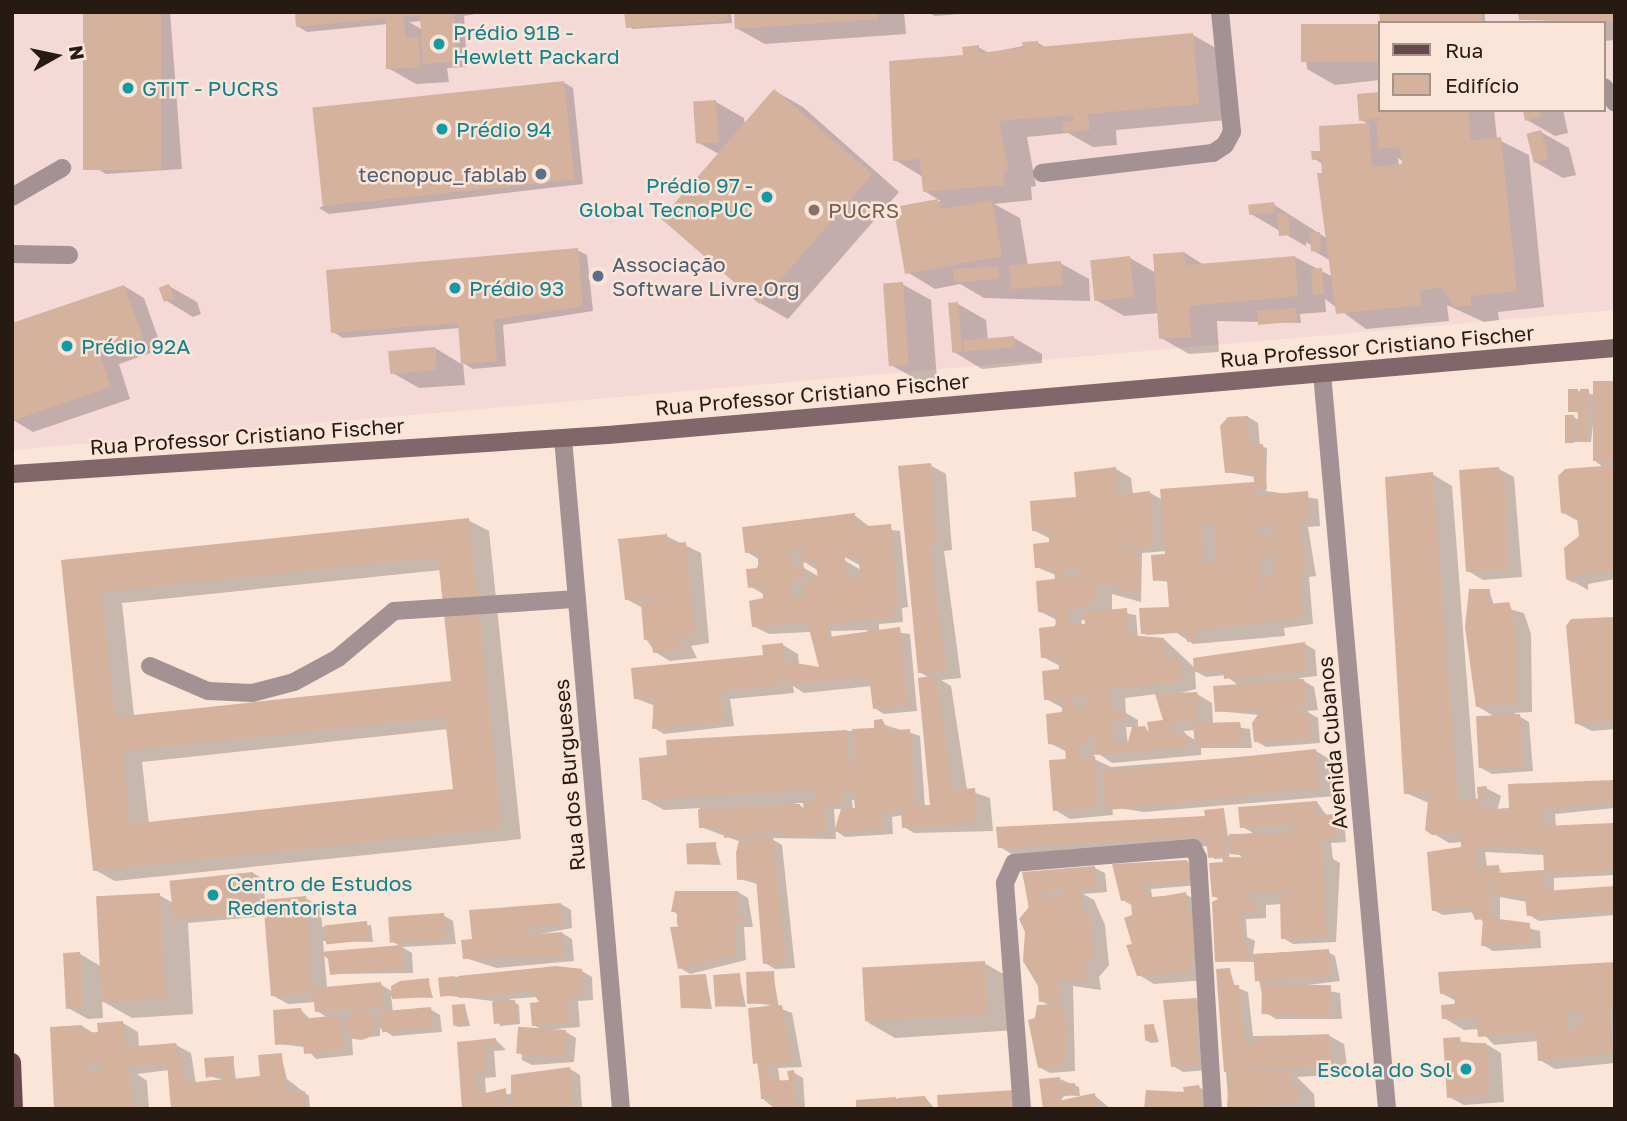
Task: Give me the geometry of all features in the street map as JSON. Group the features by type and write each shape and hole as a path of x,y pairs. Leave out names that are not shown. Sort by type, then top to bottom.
{"main road":[{"name":"Rua Professor Cristiano Fischer","path":"12,474 563,438 1615,348"},
{"path":"12,1062 14,1109"}],"street":[{"path":"1042,173 1213,153 1226,145 1232,132 1220,12"},
{"path":"12,197 62,168"},
{"path":"12,254 69,254"},
{"name":"Avenida Cubanos","path":"1322,373 1387,1109"},
{"name":"Rua dos Burgueses","path":"563,438 621,1109"},
{"path":"150,666 208,691 252,693 294,682 338,657 394,611 577,599"},
{"path":"1022,1109 1005,883 1014,863 1193,848 1198,858 1213,1109"}],"shaded area":[{"name":"PUCRS","path":"12,12 1615,12 1615,310 12,450"}],"building":[{"name":"GTIT - PUCRS","path":"83,12 161,12 161,170 83,170"},
{"name":"Prédio 91B - Hewlett Packard","path":"295,12 454,12 458,62 423,64 420,15 404,17 405,37 418,37 421,67 386,69 386,18 296,27"},
{"path":"624,12 727,12 728,21 626,28"},
{"path":"734,12 878,12 878,19 735,29"},
{"path":"1379,12 1481,14 1482,21 1380,21"},
{"path":"1518,12 1615,12 1615,22 1519,20"},
{"path":"1301,24 1378,24 1378,62 1301,62"},
{"path":"1193,33 1199,104 1088,114 1090,130 1063,132 1062,122 1074,121 1073,115 999,121 1009,171 1003,171 1005,185 923,192 920,159 893,161 889,61 963,55 962,47 979,45 979,53 1023,48 1022,42 1038,41 1039,47"},
{"name":"Prédio 94","path":"564,81 574,179 323,206 312,107"},
{"name":"Prédio 97 - Global TecnoPUC","path":"774,89 872,174 759,304 661,219"},
{"path":"1378,92 1378,112 1468,112 1471,140 1501,137 1517,291 1471,296 1471,305 1454,307 1442,287 1420,290 1421,305 1336,314 1317,173 1322,173 1321,159 1312,160 1311,151 1320,151 1319,126 1369,123 1372,167 1402,164 1400,147 1379,149 1376,123 1382,118 1359,121 1357,94"},
{"path":"716,100 719,142 696,144 693,102"},
{"path":"1523,112 1540,112 1541,117 1525,121"},
{"path":"1541,130 1548,159 1534,163 1526,134"},
{"path":"938,199 940,209 992,200 1002,256 905,274 895,216 902,215 900,206"},
{"path":"1274,202 1275,212 1249,215 1248,205"},
{"path":"1288,213 1290,235 1279,236 1277,214"},
{"path":"1320,232 1321,251 1311,251 1310,233"},
{"name":"Prédio 93","path":"578,248 583,306 494,320 497,361 461,364 458,323 331,333 326,270"},
{"path":"1185,252 1186,265 1295,256 1298,296 1189,306 1191,337 1159,339 1153,254"},
{"path":"1130,256 1134,297 1095,301 1090,260"},
{"path":"1061,261 1063,285 1011,289 1009,266"},
{"path":"998,266 999,279 954,282 953,269"},
{"path":"1322,268 1324,294 1313,295 1311,269"},
{"path":"903,282 909,365 889,366 883,283"},
{"path":"169,284 174,298 164,302 159,288"},
{"name":"Prédio 92A","path":"124,285 143,338 99,353 111,387 12,421 12,323"},
{"path":"958,302 962,352 952,353 948,303"},
{"path":"1296,308 1297,322 1258,325 1257,311"},
{"path":"1014,336 1015,347 964,351 963,340"},
{"path":"435,347 437,370 390,374 388,351"},
{"path":"1593,381 1615,381 1615,461 1593,461"},
{"path":"1568,389 1578,389 1578,412 1568,412"},
{"path":"1580,389 1589,389 1589,411 1580,411"},
{"path":"1578,412 1587,412 1587,440 1578,440"},
{"path":"1565,415 1574,415 1574,443 1565,443"},
{"path":"1248,416 1251,445 1263,444 1267,489 1254,489 1255,496 1308,491 1310,521 1299,522 1307,572 1300,572 1303,618 1197,630 1198,641 1187,642 1186,631 1141,634 1139,608 1169,607 1167,580 1153,581 1151,555 1165,554 1160,489 1254,482 1253,471 1225,473 1220,426 1228,417","holes":["1214,523 1217,563 1204,564 1202,524","1273,524 1273,537 1258,533 1257,526","1274,556 1275,574 1265,575 1263,601 1260,557"]},
{"path":"931,463 937,543 930,543 946,670 918,673 898,466"},
{"path":"1615,465 1615,570 1573,576 1574,583 1566,579 1564,548 1579,536 1577,517 1561,513 1558,476 1565,469"},
{"path":"1116,467 1118,495 1150,491 1154,546 1126,549 1121,530 1123,552 1138,550 1140,586 1117,595 1117,585 1097,586 1098,600 1067,613 1068,625 1085,624 1084,612 1127,608 1129,635 1164,638 1166,659 1180,658 1181,681 1110,690 1111,709 1124,710 1124,719 1112,719 1113,741 1128,742 1132,727 1145,726 1149,734 1147,722 1163,720 1155,694 1197,692 1198,721 1170,723 1171,734 1186,733 1187,747 1095,755 1093,735 1087,736 1088,744 1076,745 1078,758 1095,756 1098,807 1053,811 1049,760 1066,759 1065,746 1048,744 1046,714 1062,712 1061,699 1044,700 1042,671 1059,669 1058,657 1041,658 1039,628 1056,626 1055,614 1038,612 1036,581 1055,579 1054,567 1035,568 1033,544 1049,542 1049,530 1032,531 1030,501 1076,497 1074,472","holes":["1079,570 1081,577 1062,578 1061,571","1090,696 1082,709 1075,709 1073,697"]},
{"path":"1499,467 1507,498 1507,569 1466,572 1459,470"},
{"path":"1433,472 1458,800 1478,799 1477,787 1487,786 1479,810 1509,808 1508,784 1615,780 1615,803 1540,809 1542,826 1613,823 1615,870 1544,874 1545,891 1615,886 1615,910 1527,916 1525,897 1494,895 1490,874 1491,918 1530,923 1531,943 1481,946 1483,919 1475,920 1470,907 1432,911 1427,852 1461,847 1461,833 1432,835 1425,830 1429,792 1404,794 1385,477","holes":["1505,846 1543,850 1544,870 1499,873 1499,865 1483,866 1479,874 1475,847"]},
{"path":"855,513 856,527 891,524 898,602 892,603 894,617 826,624 828,637 900,627 908,706 873,709 869,677 787,685 787,678 779,679 779,685 720,691 725,721 652,729 654,697 634,699 631,668 763,655 762,645 783,643 784,661 819,667 807,621 752,627 749,601 763,598 762,586 748,588 746,569 758,568 758,552 745,553 742,527","holes":["801,548 802,563 815,561 818,576 804,582 805,595 792,596 791,579 803,578 802,565 789,565 788,549","859,557 860,577 847,578 845,558"]},
{"path":"469,518 502,828 93,871 61,560","holes":["438,557 451,681 115,717 102,592","445,717 453,789 130,824 123,751"]},
{"path":"667,534 668,544 686,542 695,635 677,638 683,649 653,653 652,640 644,640 641,603 676,595 625,600 618,539"},
{"path":"1469,589 1490,589 1490,604 1509,602 1516,624 1517,704 1476,707 1465,627"},
{"path":"1615,617 1615,720 1575,724 1566,626 1571,619"},
{"path":"1305,642 1307,671 1224,679 1223,669 1194,672 1193,658"},
{"path":"936,675 953,790 975,788 978,823 902,828 901,810 882,812 884,829 834,832 841,809 855,808 853,789 843,789 843,804 825,804 826,834 784,835 784,830 724,838 724,827 699,828 698,809 800,804 805,821 803,802 816,800 816,790 642,800 639,758 667,755 666,740 847,730 849,764 855,764 852,729 874,728 874,720 882,719 888,731 910,729 916,805 930,805 918,678"},
{"path":"1304,679 1308,705 1293,707 1294,712 1308,711 1311,738 1254,742 1252,723 1262,709 1215,712 1213,686"},
{"path":"1520,714 1523,766 1479,768 1476,716"},
{"path":"1240,722 1243,743 1195,747 1193,723"},
{"path":"1316,749 1320,788 1106,810 1102,771"},
{"path":"1317,801 1318,815 1335,814 1337,837 1322,838 1327,937 1281,939 1280,898 1289,892 1244,894 1244,900 1256,899 1257,913 1237,914 1250,961 1215,962 1212,902 1224,896 1212,897 1209,863 1223,862 1222,857 1208,858 1206,837 998,848 996,827 1205,816 1204,810 1224,808 1225,857 1270,858 1230,854 1229,834 1290,833 1294,824 1240,828 1238,807"},
{"path":"773,837 786,963 763,964 756,878 737,880 736,853 739,840"},
{"path":"716,842 717,863 687,865 686,844"},
{"path":"1187,860 1190,881 1142,884 1149,899 1186,892 1187,911 1195,911 1193,941 1199,952 1190,954 1192,972 1137,976 1126,945 1132,944 1124,918 1132,915 1131,900 1121,901 1112,864"},
{"path":"1095,866 1097,887 1069,890 1079,890 1085,915 1090,915 1094,956 1084,968 1086,982 1058,978 1060,1001 1039,1002 1038,986 1023,961 1025,932 1019,919 1029,907 1022,872","holes":["1064,890 1064,896 1043,898 1043,892"]},
{"name":"Centro de Estudos Redentorista","path":"253,872 257,911 174,920 169,881"},
{"path":"675,891 738,891 738,915 745,922 734,923 736,955 678,969 670,927 695,925 677,925 677,912 671,912"},
{"path":"160,893 166,999 102,1002 96,896"},
{"path":"306,896 313,988 381,982 383,1007 315,1012 313,993 271,996 263,900"},
{"path":"561,903 563,923 526,927 526,935 562,932 564,956 463,959 461,940 472,939 469,910"},
{"path":"444,913 446,939 390,943 388,917"},
{"path":"367,921 369,940 326,944 324,925"},
{"path":"402,945 404,968 330,975 328,959 319,952"},
{"path":"1329,949 1331,976 1255,981 1253,954"},
{"path":"80,952 83,1008 66,1009 63,953"},
{"path":"985,961 988,1015 865,1021 862,967"},
{"path":"1615,962 1615,1009 1609,1010 1613,1053 1538,1061 1536,1032 1478,1037 1476,1017 1442,1019 1441,1005 1455,1004 1454,993 1440,994 1438,972","holes":["1583,1011 1580,1028 1568,1030 1567,1012"]},
{"path":"556,966 582,969 584,995 569,996 570,1022 532,1026 530,1003 539,1002 532,991 459,998 458,976"},
{"path":"1230,968 1232,985 1239,985 1245,1044 1258,1043 1258,1037 1329,1034 1333,1066 1242,1071 1290,1071 1291,1085 1299,1084 1300,1099 1292,1103 1227,1109 1229,1072 1224,1072 1216,969"},
{"path":"774,971 775,1003 747,1004 746,972"},
{"path":"740,973 742,1005 715,1007 713,975"},
{"path":"706,974 708,1007 681,1008 679,975"},
{"path":"455,976 457,995 440,997 438,978"},
{"path":"429,978 430,997 392,999 391,986 400,981"},
{"path":"1262,984 1331,985 1330,1015 1261,1014"},
{"path":"1197,998 1198,1065 1171,1067 1163,1000"},
{"path":"515,1000 517,1022 494,1024 492,1002"},
{"path":"465,1004 466,1025 453,1026 452,1005"},
{"path":"1061,1004 1068,1024 1065,1066 1038,1068 1028,1020 1035,1018 1037,1005"},
{"path":"782,1005 793,1062 769,1063 771,1081 789,1080 787,1071 794,1070 796,1109 773,1109 772,1098 761,1099 759,1063 753,1064 748,1008"},
{"path":"431,1007 433,1028 382,1032 380,1011"},
{"path":"301,1008 302,1019 340,1015 344,1050 304,1054 303,1042 275,1045 273,1010"},
{"path":"360,1010 371,1014 375,1025 371,1036 360,1040 349,1036 345,1025 349,1014"},
{"path":"123,1021 125,1047 176,1043 187,1083 224,1079 223,1072 206,1078 204,1058 234,1056 232,1079 260,1076 258,1055 282,1053 285,1093 305,1091 306,1109 171,1109 167,1063 128,1067 134,1109 54,1109 50,1027 82,1025 83,1033 98,1032 97,1023","holes":["101,1061 102,1070 86,1071 85,1063"]},
{"path":"1154,1024 1155,1040 1145,1041 1144,1025"},
{"path":"518,1027 566,1030 564,1057 516,1054"},
{"name":"Escola do Sol","path":"1460,1037 1461,1043 1486,1043 1490,1095 1447,1098 1443,1038"},
{"path":"496,1038 496,1045 484,1046 486,1072 475,1073 477,1095 506,1088 507,1109 462,1109 457,1042"},
{"path":"570,1067 573,1106 511,1109 511,1075"},
{"path":"1060,1077 1058,1101 1095,1093 1096,1109 1043,1109 1039,1079"},
{"path":"1075,1083 1076,1095 1063,1096 1062,1084"},
{"path":"1199,1085 1204,1109 1144,1109 1146,1090 1184,1092 1183,1087"},
{"path":"1016,1090 1017,1109 938,1109 937,1095"},
{"path":"925,1096 926,1109 899,1109 898,1098"},
{"path":"896,1097 897,1109 856,1109 856,1100"}],"place":[{"name":"Prédio 91B - Hewlett Packard","path":"439,44"},
{"name":"GTIT - PUCRS","path":"128,88"},
{"name":"Prédio 94","path":"442,129"},
{"name":"tecnopuc_fablab","path":"541,174"},
{"name":"Prédio 97 - Global TecnoPUC","path":"767,197"},
{"name":"PUCRS","path":"814,210"},
{"name":"Associação Software Livre.Org","path":"598,276"},
{"name":"Prédio 93","path":"455,288"},
{"name":"Prédio 92A","path":"67,346"},
{"name":"Centro de Estudos Redentorista","path":"213,895"},
{"name":"Escola do Sol","path":"1466,1069"}]}
